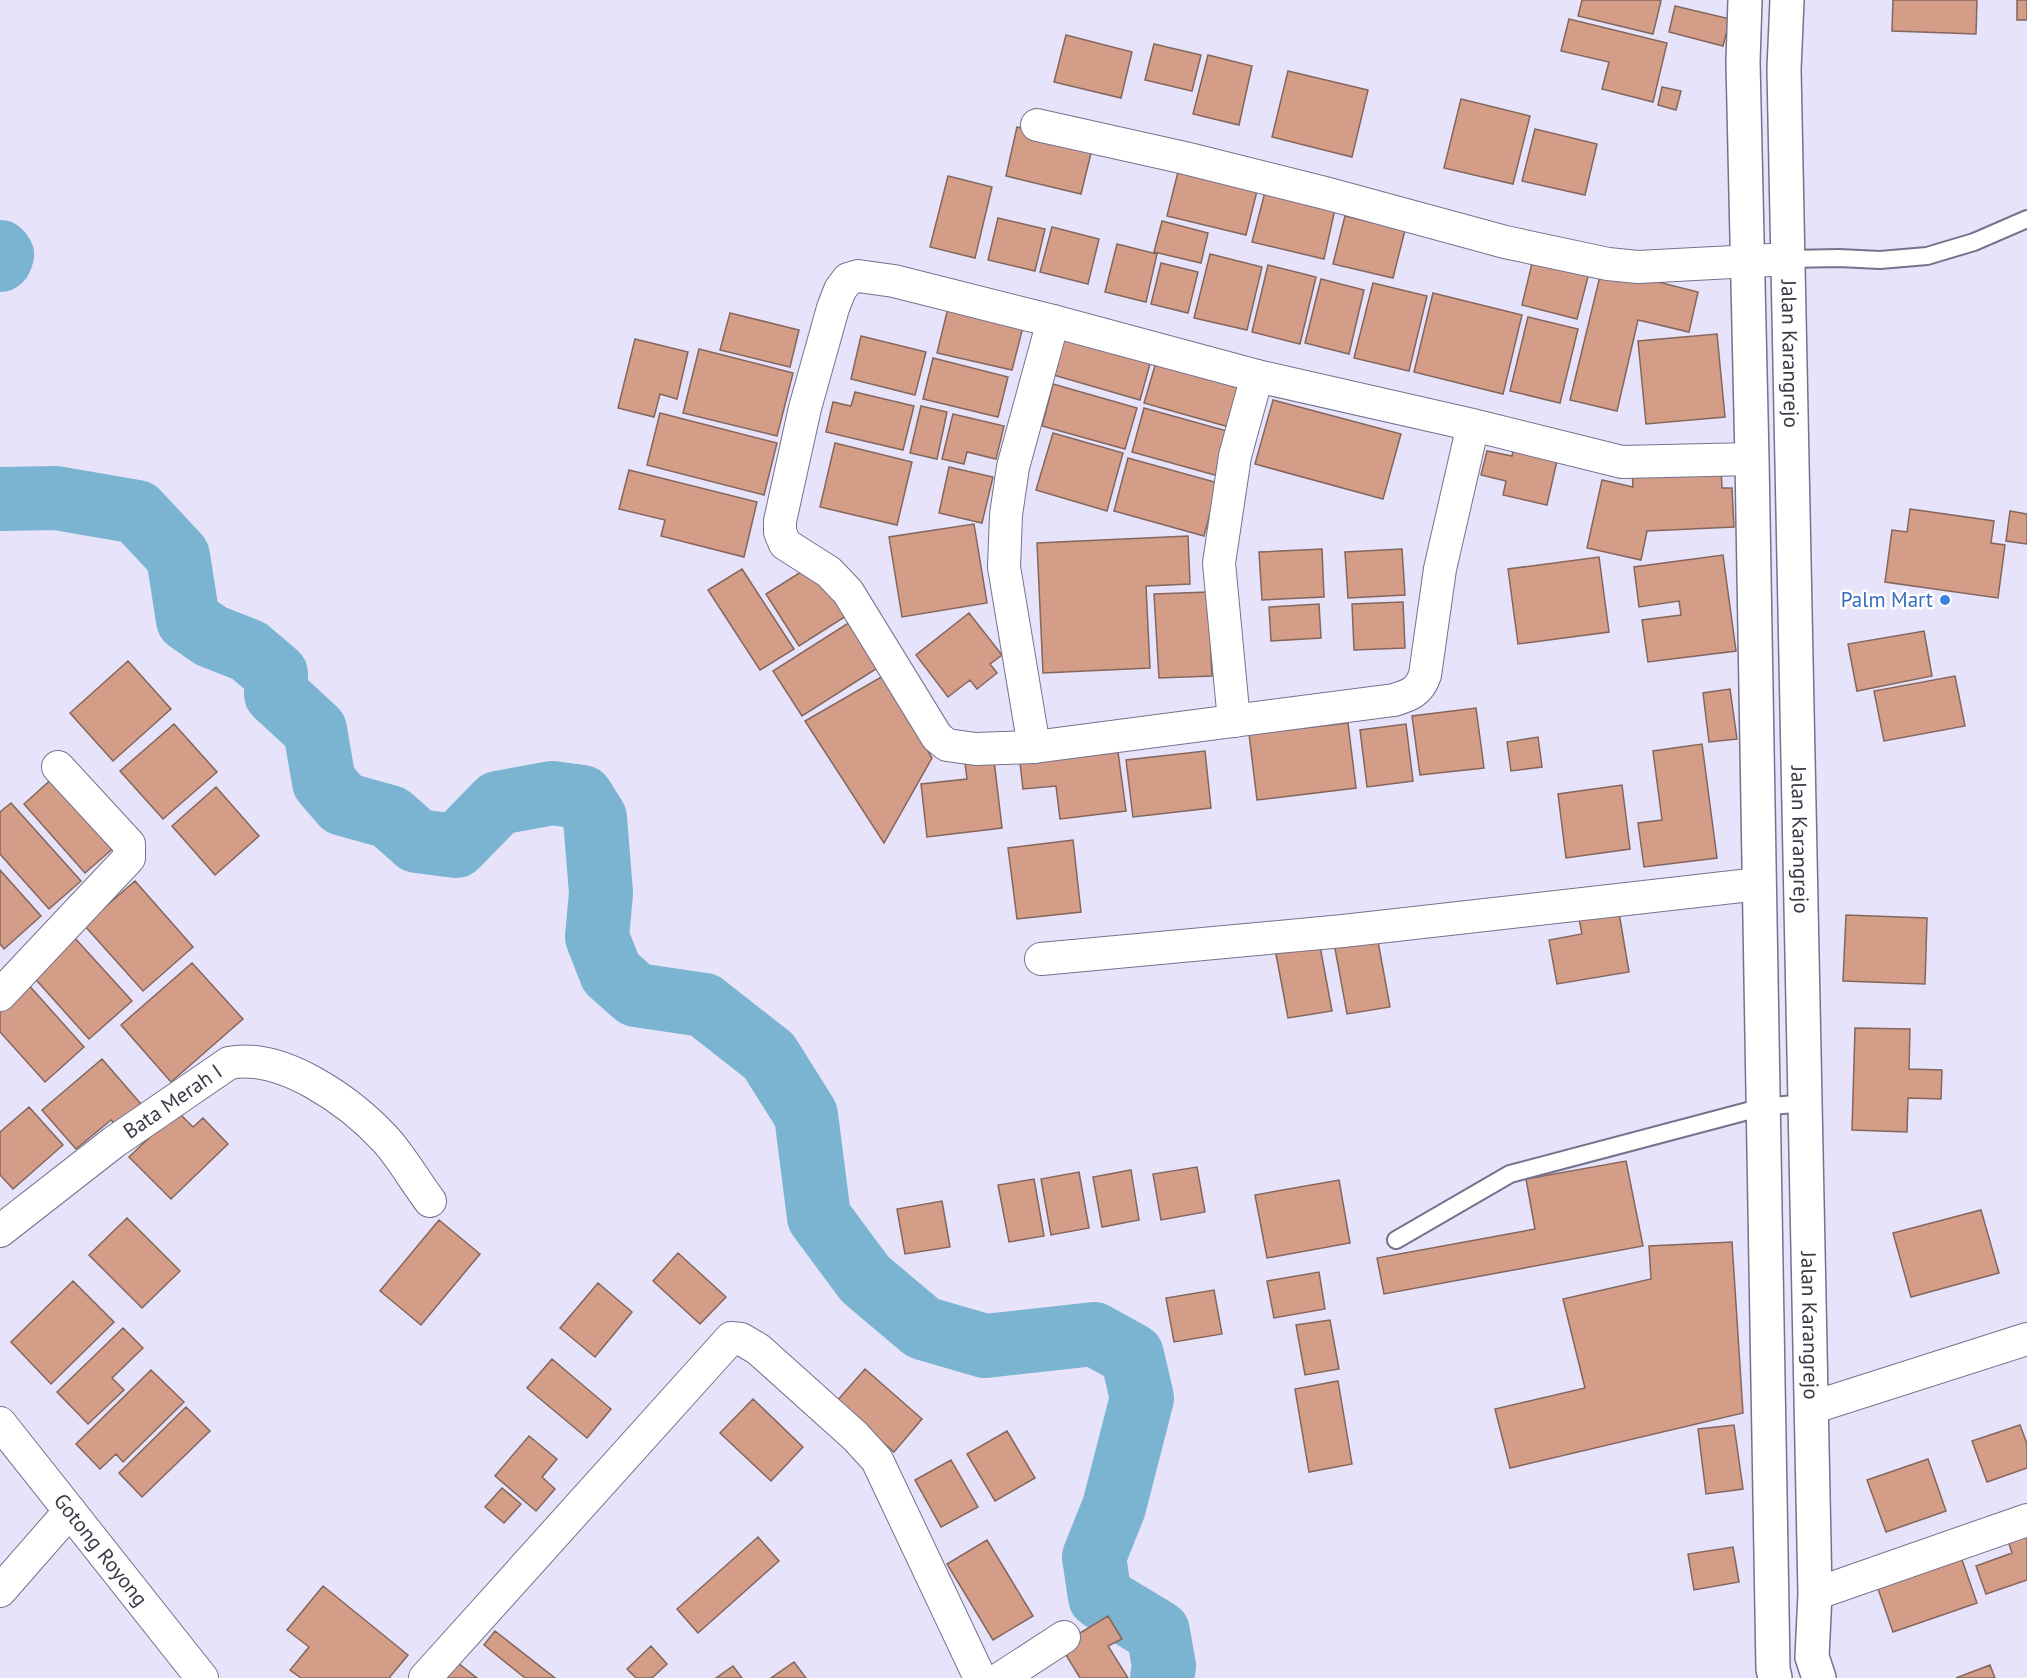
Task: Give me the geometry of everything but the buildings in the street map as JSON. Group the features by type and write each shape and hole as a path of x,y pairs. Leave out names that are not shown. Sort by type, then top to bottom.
{"main road":[{"name":"Jalan Karangrejo","path":"1745,0 1743,62 1773,1669 1775,1678"},
{"name":"Jalan Karangrejo","path":"1786,0 1784,69 1815,1594 1812,1657 1819,1678"},
{"path":"1764,1160 1806,1160"}],"street":[{"path":"1037,125 1185,158 1505,242 1608,264 1638,267 1788,259"},
{"path":"1473,425 1440,569 1425,675 1421,686 1412,695 1394,700 1034,747 976,749 947,745 937,737 848,592 829,572 785,544 780,532 780,521 805,408 833,308 840,290 848,279 858,276 894,281 1257,376 1473,425 1622,462 1752,459"},
{"path":"1034,747 1004,567 1006,515 1013,467 1053,321"},
{"path":"1234,721 1219,563 1235,456 1257,376"},
{"path":"0,995 129,858 129,844 58,767"},
{"path":"1041,959 1343,931 1758,884"},
{"name":"Bata Merah I","path":"0,1231 114,1142 229,1063 244,1060 267,1063 308,1079 352,1109 386,1140 430,1201"},
{"path":"425,1678 731,1338 741,1339 758,1349 855,1436 877,1461 980,1678"},
{"path":"1811,1408 2027,1339"},
{"name":"Gotong Royong","path":"0,1423 202,1678"},
{"path":"0,1590 70,1511"},
{"path":"1815,1594 2027,1520"},
{"path":"1001,1678 1064,1638"}],"lane":[{"path":"1788,259 1880,260 1926,256 1974,242 2027,219"},
{"path":"1396,1240 1510,1174 1763,1107 1805,1103"}],"waterway":[{"path":"0,252 2,255 0,260"},
{"path":"0,499 56,498 137,512 178,556 188,620 211,636 249,651 276,674 276,694 315,730 324,782 343,804 390,817 417,841 456,846 498,803 552,793 582,797 595,818 601,893 597,937 611,973 636,995 704,1005 769,1056 806,1115 819,1217 865,1279 923,1328 985,1346 1094,1334 1132,1355 1142,1398 1114,1507 1094,1557 1100,1597 1158,1632 1164,1666 1162,1678"}],"place":[{"name":"Palm Mart","path":"1945,600"}]}
